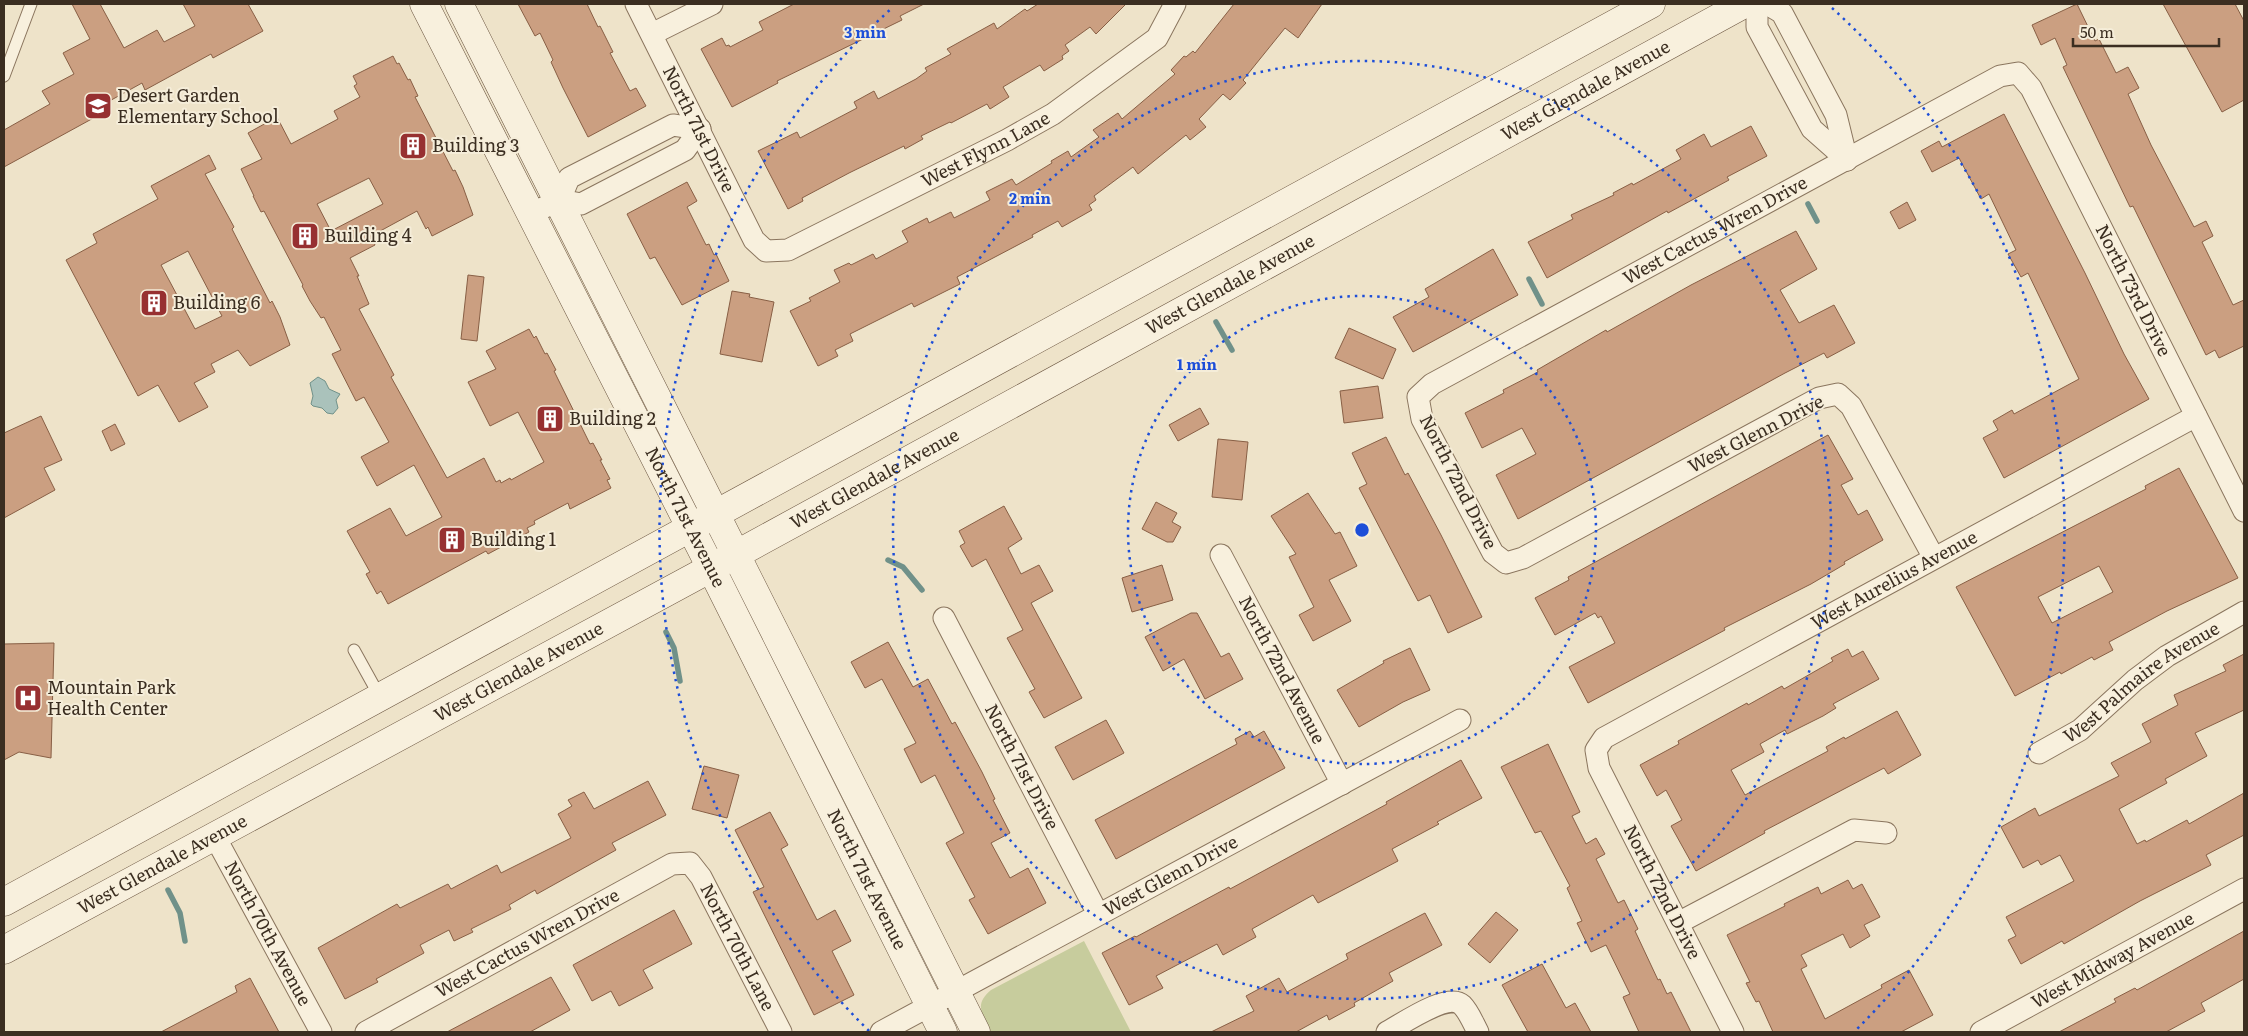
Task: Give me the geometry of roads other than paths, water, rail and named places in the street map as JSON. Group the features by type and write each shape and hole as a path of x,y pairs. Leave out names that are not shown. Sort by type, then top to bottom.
{"main road":[{"name":"North 71st Avenue","path":"424,4 711,568 943,1032"},
{"name":"North 71st Avenue","path":"459,4 560,200 976,1032"},
{"path":"4,902 1651,4"},
{"name":"West Glendale Avenue","path":"4,950 711,568 1744,4"}],"street":[{"name":"North 71st Drive","path":"636,4 754,240 766,251"},
{"path":"652,34 712,4"},
{"name":"West Flynn Lane","path":"766,251 788,250 1007,140 1053,114 1156,38 1176,4"},
{"path":"1757,4 1757,27 1809,95 1836,115 1847,160"},
{"path":"1767,4 1782,14 1809,95 1812,129 1847,160"},
{"name":"West Cactus Wren Drive","path":"1418,397 1432,384 2000,76 2018,73"},
{"name":"North 73rd Drive","path":"2018,73 2031,88 2244,511"},
{"path":"530,214 560,200 569,178 673,126 700,129"},
{"name":"West Glenn Drive","path":"1506,563 1523,558 1820,398 1838,394 1851,406 1934,558"},
{"name":"North 72nd Drive","path":"1418,397 1422,419 1493,553 1506,563"},
{"name":"West Aurelius Avenue","path":"1596,750 1604,738 2196,416"},
{"name":"North 72nd Avenue","path":"1221,556 1342,784"},
{"name":"West Palmaire Avenue","path":"2039,753 2080,730 2135,680 2167,656 2244,612"},
{"name":"North 71st Drive","path":"944,618 1098,914"},
{"name":"West Glenn Drive","path":"881,1032 1460,720"},
{"name":"North 72nd Drive","path":"1596,750 1599,768 1733,1032"},
{"path":"1678,923 1854,830 1886,834"},
{"name":"North 70th Avenue","path":"214,835 321,1032"},
{"name":"West Cactus Wren Drive","path":"366,1032 672,864 690,863"},
{"name":"North 70th Lane","path":"690,863 701,877 781,1032"},
{"name":"West Midway Avenue","path":"1982,1032 2244,889"},
{"path":"1387,1032 1442,1003 1454,1001 1461,1004 1478,1032"}],"lane":[{"path":"4,76 31,4"},
{"path":"354,650 380,697"}],"water":[{"path":"318,377 325,381 329,389 340,394 336,400 338,408 333,414 327,413 322,408 311,404 313,396 310,383"}],"waterway":[{"path":"1808,204 1817,221"},
{"path":"1529,279 1542,304"},
{"path":"1216,322 1232,350"},
{"path":"888,560 903,567 922,590"},
{"path":"666,632 674,648 680,681"},
{"path":"168,890 180,913 185,941"}],"place":[{"name":"Desert Garden Elementary School","path":"98,106"},
{"name":"Building 3","path":"413,146"},
{"name":"Building 4","path":"305,236"},
{"name":"Building 6","path":"154,303"},
{"name":"Building 2","path":"550,419"},
{"name":"Building 1","path":"452,540"},
{"name":"Mountain Park Health Center","path":"28,698"}]}
